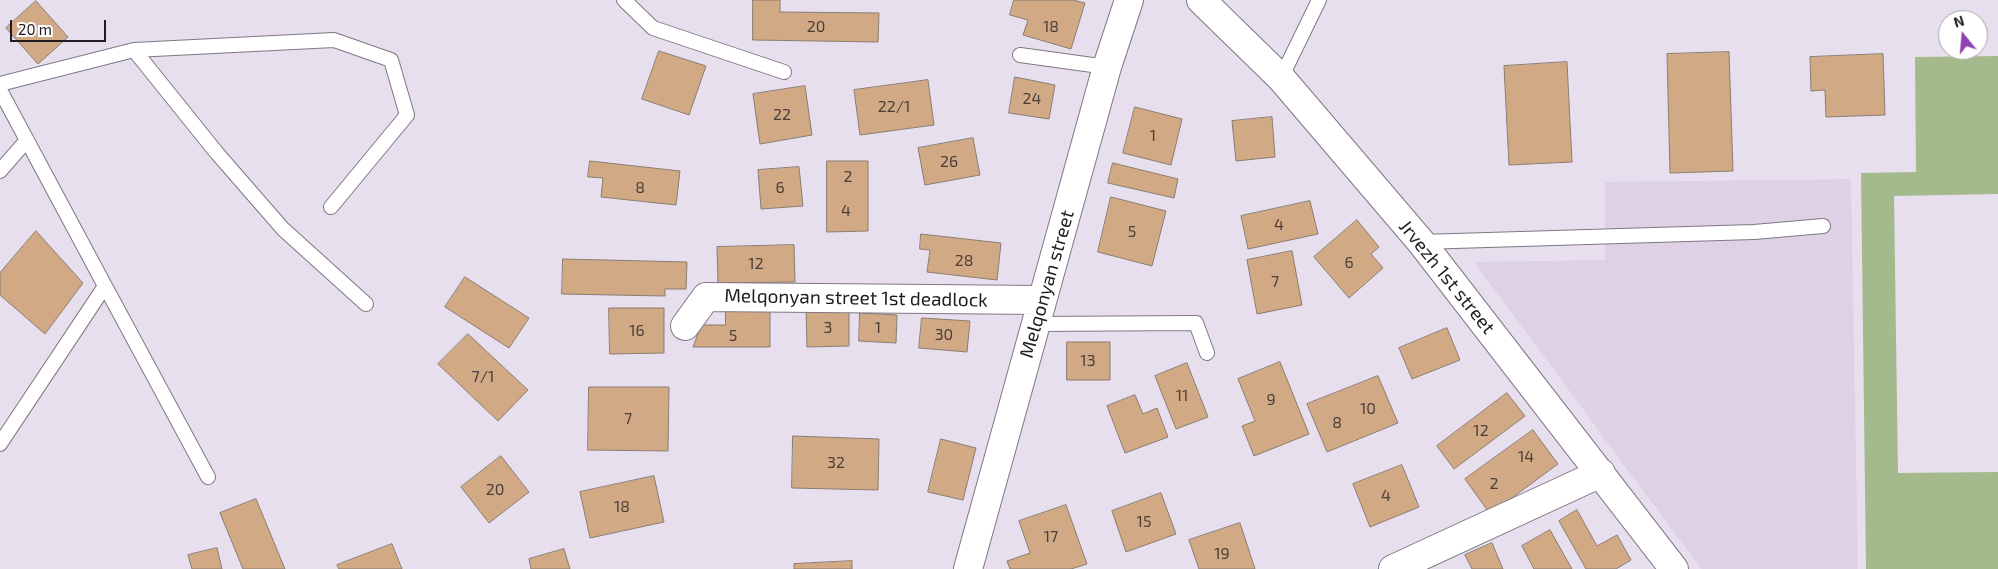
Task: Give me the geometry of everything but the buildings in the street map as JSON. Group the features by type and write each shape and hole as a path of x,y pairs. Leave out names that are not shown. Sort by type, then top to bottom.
{"street":[{"name":"Melqonyan street","path":"968,569 1107,67 1129,0"},
{"name":"Jrvezh 1st street","path":"1201,0 1280,78 1421,242 1674,569"},
{"name":"Melqonyan street 1st deadlock","path":"685,326 706,297 1038,312"},
{"path":"1393,569 1601,473"}],"lane":[{"path":"624,0 653,28 784,72"},
{"path":"1280,78 1320,0"},
{"path":"0,84 134,50 334,40 391,60 407,115 331,207"},
{"path":"134,50 283,230 366,304"},
{"path":"1020,55 1107,67"},
{"path":"0,90 208,477"},
{"path":"0,171 27,140"},
{"path":"1421,242 1754,232 1823,226"},
{"path":"0,444 105,286"},
{"path":"1038,312 1196,323 1207,353"}],"shaded area":[{"path":"1851,179 1858,569 1701,569 1474,262 1605,260 1605,182"}],"green space":[{"path":"1988,56 1998,56 1998,194 1894,196 1898,473 1998,472 1998,569 1866,569 1861,173 1916,172 1915,57 1938,57 1938,60 1988,60"}]}
